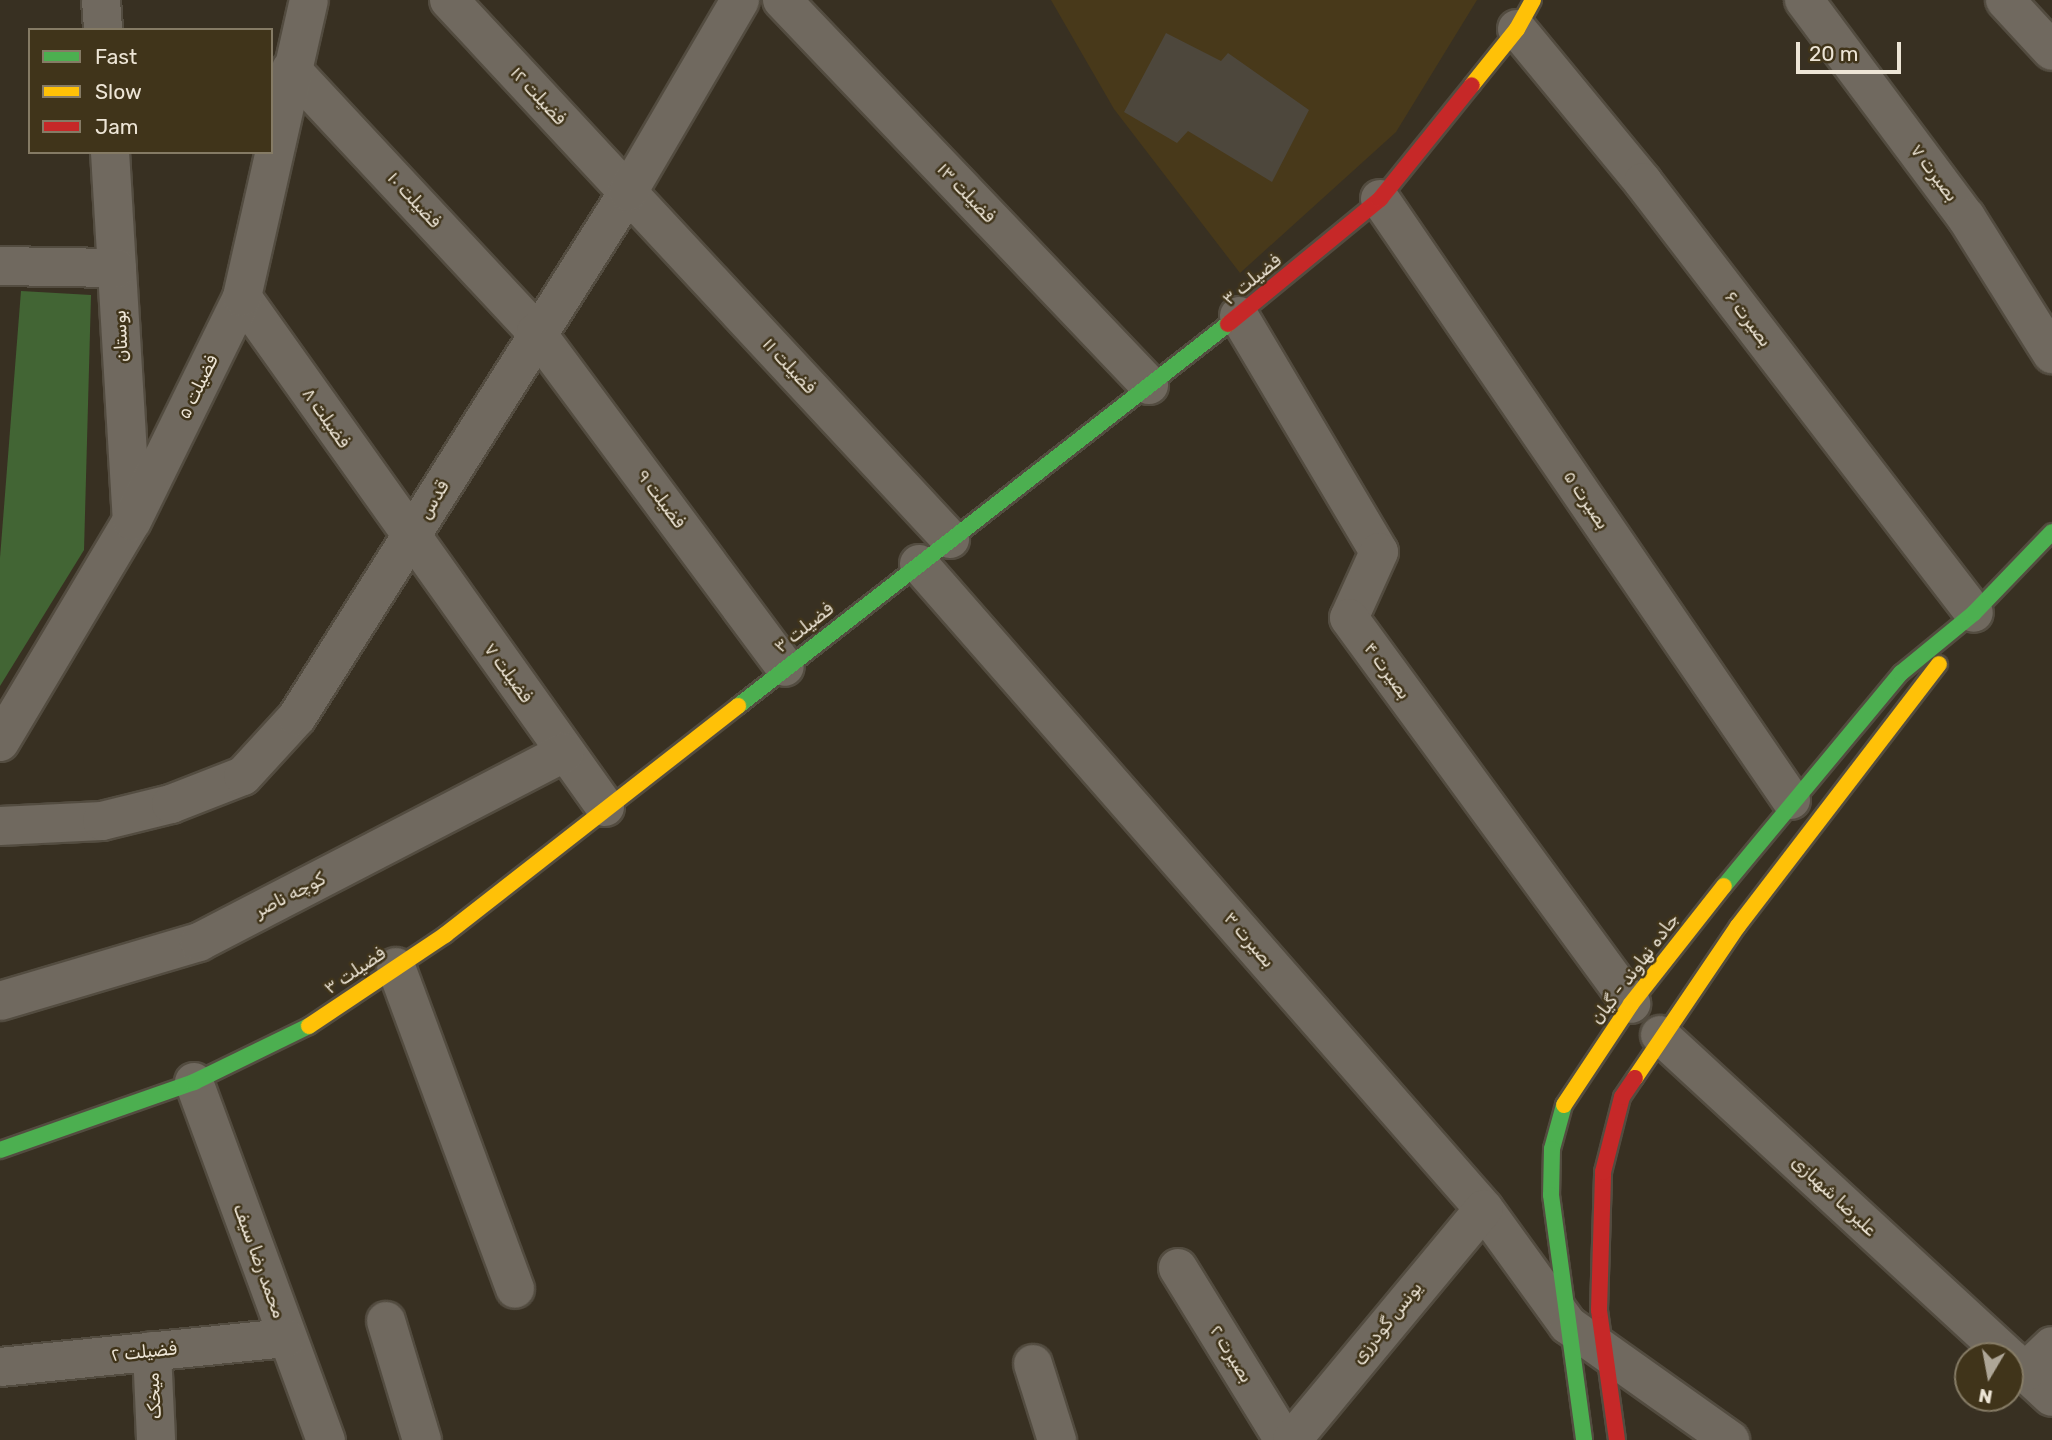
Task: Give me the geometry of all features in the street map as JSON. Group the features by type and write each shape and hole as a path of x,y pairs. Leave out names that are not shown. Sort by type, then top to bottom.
{"main road":[{"name":"فضیلت ۳","path":"0,1150 194,1082 306,1028 444,935 604,807 1239,316 1380,199 1525,15"},
{"name":"جاده نهاوند - گیان","path":"1584,1440 1551,1195 1556,1126 1576,1083 1631,1004 1791,800 1901,673 1974,613 2052,532"},
{"name":"جاده نهاوند - گیان","path":"1617,1440 1603,1346 1600,1205 1609,1141 1622,1097 1660,1035 1974,613"}],"street":[{"path":"101,0 103,28"},
{"name":"فضیلت ۵","path":"273,153 309,0"},
{"name":"فضیلت ۱۲","path":"449,0 628,192"},
{"name":"قدس","path":"0,827 102,821 171,804 243,776 297,718 411,539 537,332 628,192 740,0"},
{"name":"فضیلت ۱۳","path":"782,0 1149,385"},
{"name":"بصیرت ۷","path":"1804,0 1966,217 2052,354"},
{"path":"2005,0 2052,51"},
{"name":"بصیرت ۶","path":"1525,15 1643,182 1974,613"},
{"name":"فضیلت ۱۰","path":"291,69 537,332"},
{"name":"بوستان","path":"110,154 132,521"},
{"name":"فضیلت ۵","path":"0,742 132,521 242,297 273,154"},
{"name":"فضیلت ۱۱","path":"628,192 950,539"},
{"name":"بصیرت ۵","path":"1380,199 1791,800"},
{"path":"0,266 117,268"},
{"name":"فضیلت ۸","path":"242,297 411,539"},
{"name":"بصیرت ۴","path":"1239,316 1380,552 1349,618 1631,1004"},
{"name":"فضیلت ۹","path":"537,332 785,667"},
{"name":"فضیلت ۷","path":"411,539 604,807"},
{"name":"بصیرت ۳","path":"919,564 1484,1209 1568,1325"},
{"name":"کوچه ناصر","path":"0,1001 199,942 565,752"},
{"path":"396,967 515,1289"},
{"name":"علیرضا شهبازی","path":"1660,1035 1993,1342"},
{"name":"محمد رضا سیف","path":"194,1082 326,1440"},
{"name":"یونس گودرزی","path":"1292,1440 1484,1209"},
{"name":"بصیرت ۲","path":"1178,1268 1284,1440"},
{"path":"386,1321 422,1440"},
{"path":"1568,1325 1603,1346 1730,1440"},
{"name":"فضیلت ۲","path":"0,1367 288,1338"},
{"path":"2024,1371 2052,1346"},
{"name":"میخک","path":"152,1352 156,1440"},
{"path":"1033,1364 1057,1440"}],"shaded area":[{"path":"1051,0 1477,0 1396,132 1240,273 1114,109"}],"green space":[{"path":"21,291 91,295 84,550 0,686 0,558"}],"building":[{"path":"1166,33 1221,61 1228,53 1309,110 1272,182 1188,131 1177,143 1124,112"}],"traffic: fast":[{"path":"738,706 1228,324"},
{"path":"1724,886 1901,673 1974,613 2052,532"},
{"path":"0,1150 194,1082 309,1026"},
{"path":"1564,1105 1552,1149 1551,1195 1584,1440"}],"traffic: slow":[{"path":"1472,85 1517,29 1533,0"},
{"path":"1635,1078 1738,926 1939,664"},
{"path":"309,1026 445,935 738,706"},
{"path":"1564,1105 1631,1004 1724,886"}],"traffic: jam":[{"path":"1228,324 1380,199 1472,85"},
{"path":"1617,1440 1599,1310 1603,1172 1622,1097 1635,1078"}]}
